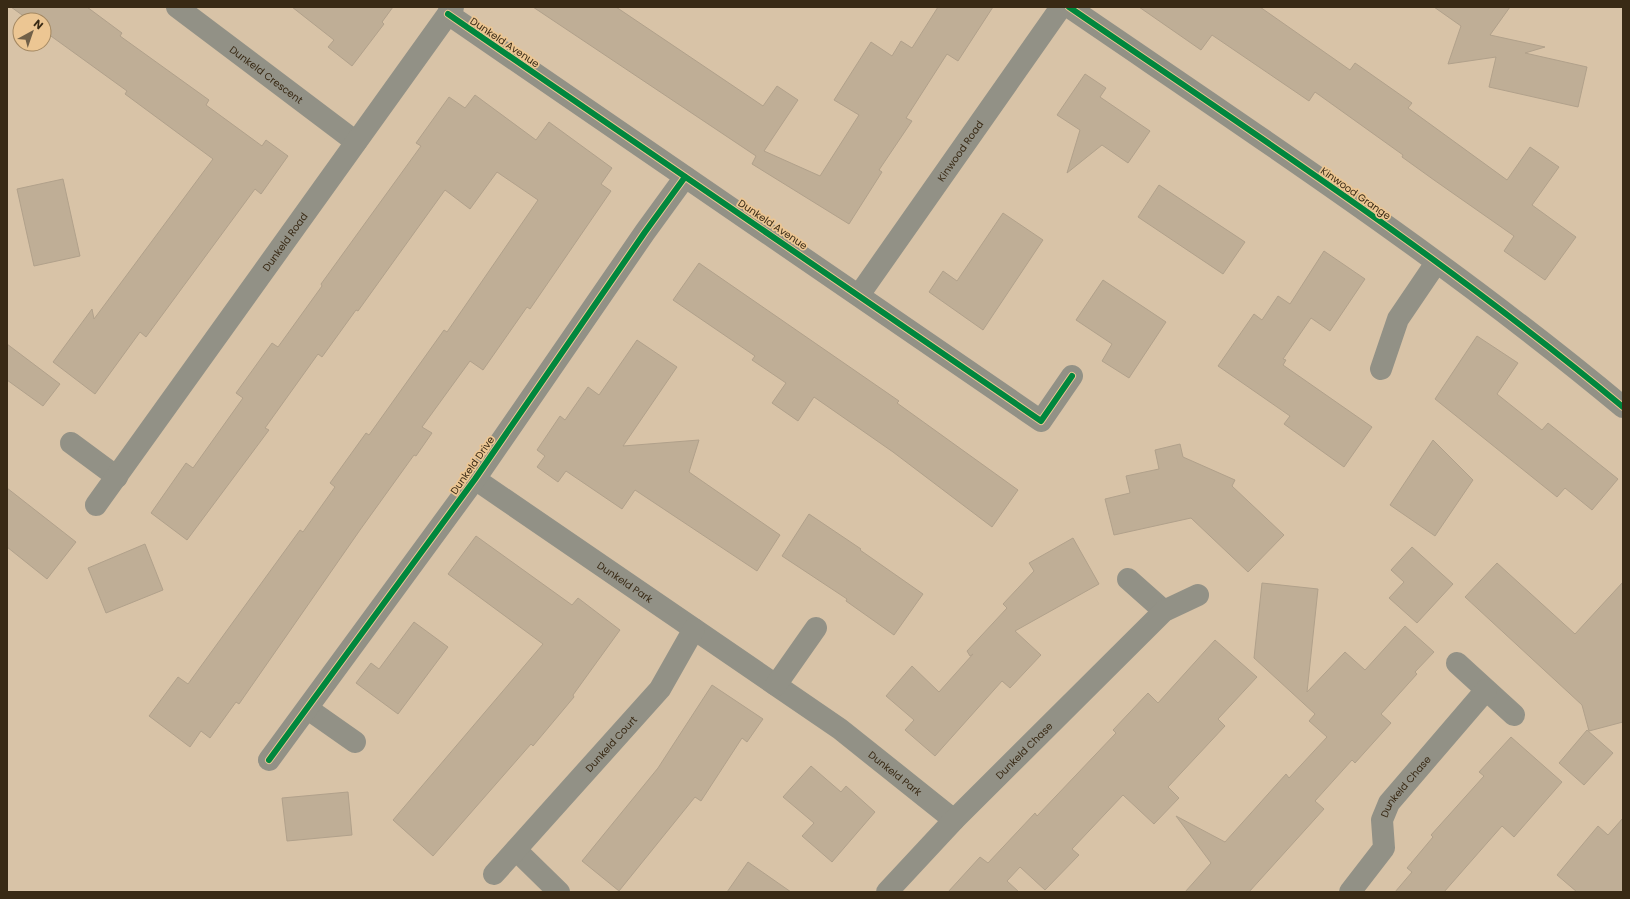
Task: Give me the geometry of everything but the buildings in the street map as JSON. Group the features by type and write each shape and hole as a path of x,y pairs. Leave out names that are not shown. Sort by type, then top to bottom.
{"street":[{"name":"Dunkeld Crescent","path":"177,7 356,142"},
{"name":"Kinwood Road","path":"859,295 1060,7"},
{"name":"Kinwood Grange","path":"1069,7 1284,155 1436,263 1579,370 1623,407"},
{"name":"Dunkeld Road","path":"96,505 450,11"},
{"name":"Dunkeld Avenue","path":"450,11 686,177 1041,421 1072,376"},
{"name":"Dunkeld Drive","path":"269,760 308,709 475,479 645,232 686,177"},
{"path":"1381,369 1398,319 1436,263"},
{"path":"71,442 117,477"},
{"name":"Dunkeld Park","path":"475,479 840,729 954,820"},
{"path":"1128,579 1164,612"},
{"name":"Dunkeld Chase","path":"887,892 954,820 1164,612 1198,595"},
{"path":"776,685 816,628"},
{"name":"Dunkeld Court","path":"494,874 660,689 694,630"},
{"path":"1457,663 1514,715"},
{"name":"Dunkeld Chase","path":"1350,892 1384,848 1382,820 1389,803 1486,690"},
{"path":"308,709 355,742"},
{"path":"516,850 559,892"}],"cycle path":[{"path":"1069,7 1280,151 1420,250 1557,353 1623,407"},
{"path":"448,14 1041,421 1072,376"},
{"path":"269,760 475,479 645,232 685,177"}]}
